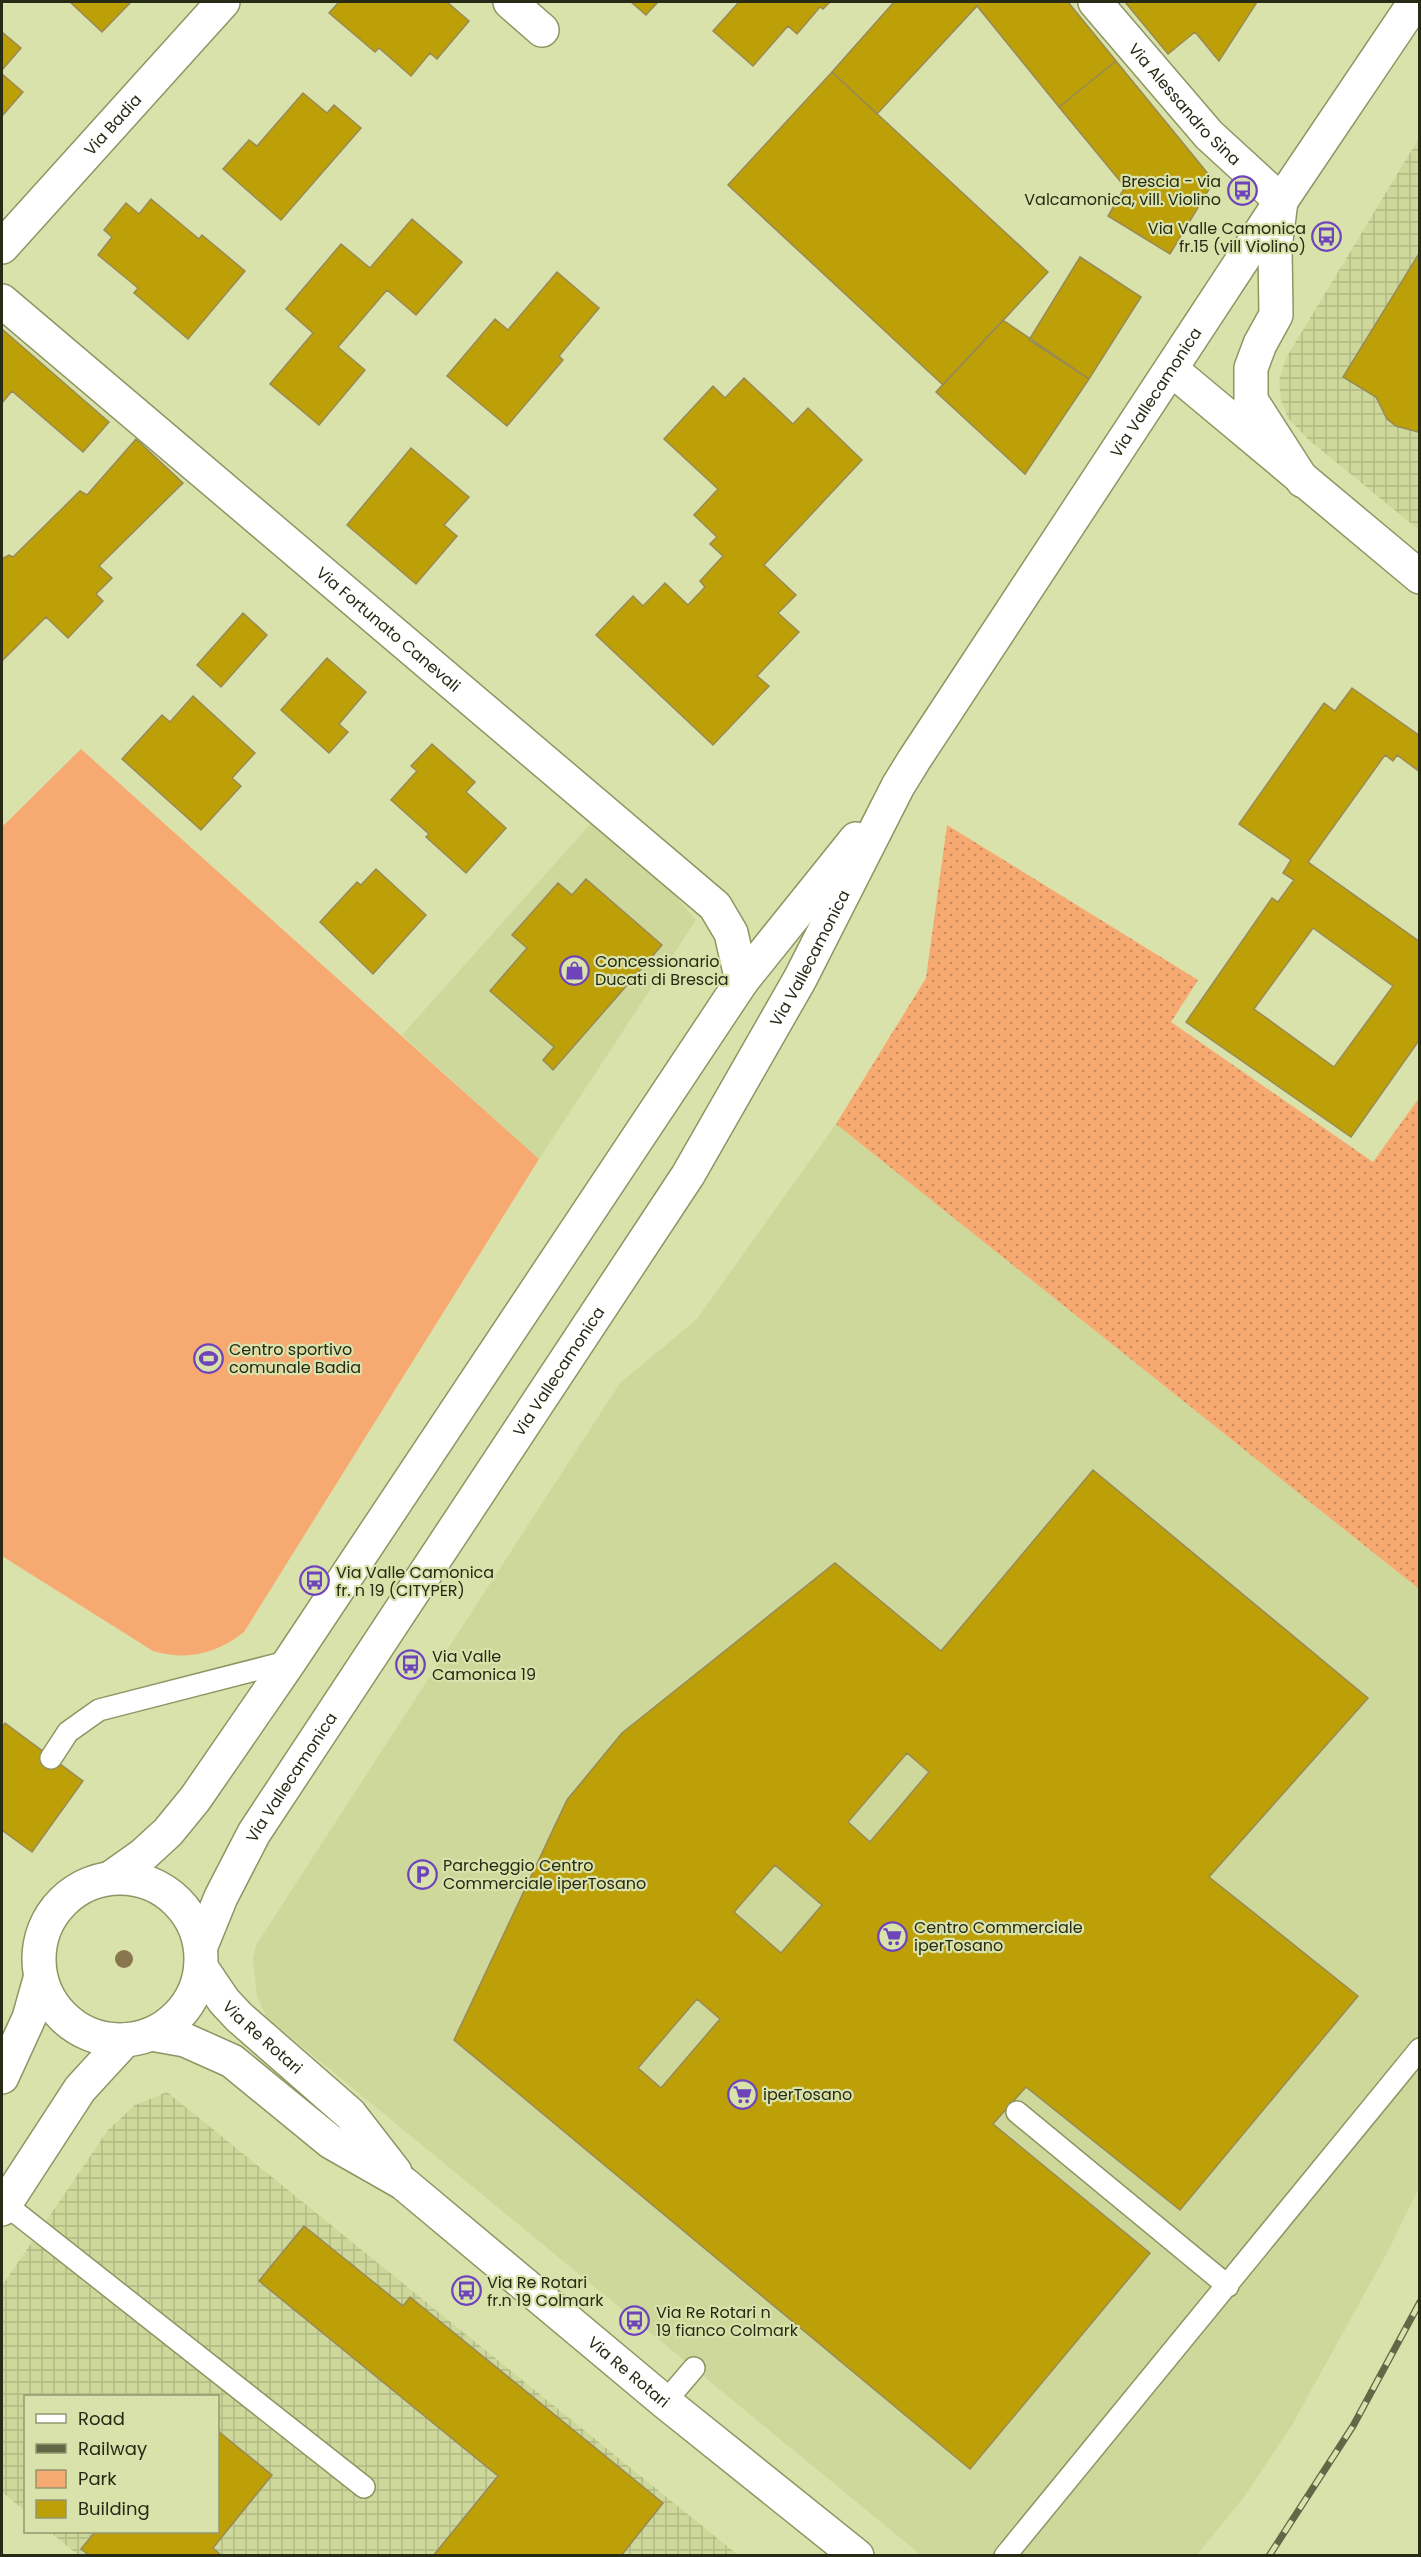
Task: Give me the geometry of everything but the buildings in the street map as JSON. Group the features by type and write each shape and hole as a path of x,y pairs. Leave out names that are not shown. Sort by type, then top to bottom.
{"main road":[{"name":"Via Badia","path":"2,247 223,2"},
{"path":"510,2 543,30"},
{"name":"Via Alessandro Sina","path":"1095,2 1209,135 1281,201"},
{"name":"Via Vallecamonica","path":"112,1877 144,1855 184,1814 290,1661 742,981 898,786 1281,201 1415,2"},
{"path":"1281,201 1275,248 1276,315 1260,344 1251,368 1249,385 1251,400 1303,481"},
{"name":"Via Fortunato Canevali","path":"2,301 715,906 731,933 742,981"},
{"path":"1171,369 1419,578"},
{"name":"Via Vallecamonica","path":"201,1957 221,1897 254,1833 688,1175 800,979 898,786"},
{"path":"2,2077 29,2018 40,1979 38,1955 42,1932 53,1911 70,1894 89,1883 112,1877 133,1878 153,1883 170,1894 184,1908 195,1926 201,1957 196,1988 185,2007 170,2023 138,2037 80,2089 3,2206"},
{"name":"Via Re Rotari","path":"201,1957 224,2001 239,2017 350,2114 403,2183"},
{"path":"40,1979 56,2009 81,2031 102,2039 138,2037"},
{"name":"Via Re Rotari","path":"138,2037 185,2040 232,2061 331,2142 403,2183 665,2402 857,2556"}],"lane":[{"path":"51,1758 68,1732 99,1710 290,1661"},
{"path":"1005,2556 1120,2430 1228,2286 1419,2049"},
{"path":"1017,2112 1228,2286"},
{"path":"3,2206 364,2487"},
{"path":"665,2402 694,2368"}],"shaded area":[{"path":"1419,138 1419,530 1309,440 1288,418 1281,400 1279,381 1286,358"},
{"path":"594,820 661,879 696,920 539,1159 402,1035"},
{"path":"836,1124 1419,1589 1419,2188 1386,2255 1292,2425 1244,2497 1197,2555 921,2555 266,2017 257,1996 253,1960 256,1945 620,1383 697,1319"},
{"path":"167,2092 738,2555 79,2556 51,2533 219,2533 219,2395 24,2395 24,2510 2,2492 2,2286 108,2130 135,2105"}],"green space":[{"name":"Centro sportivo comunale Badia","path":"81,749 539,1159 244,1632 223,1646 201,1654 178,1655 153,1651 2,1556 2,823 4,825"},
{"path":"947,825 1198,980 1171,1022 1373,1162 1419,1098 1419,1589 836,1124 926,978"}],"railway":[{"path":"1269,2556 1353,2426 1420,2302"}],"place":[{"name":"Brescia - via Valcamonica, vill. Violino","path":"1242,190"},
{"name":"Via Valle Camonica fr.15 (vill Violino)","path":"1327,237"},
{"name":"Concessionario Ducati di Brescia","path":"574,970"},
{"name":"Centro sportivo comunale Badia","path":"208,1358"},
{"name":"Via Valle Camonica fr. n 19 (CITYPER)","path":"315,1581"},
{"name":"Via Valle Camonica 19","path":"411,1665"},
{"name":"Parcheggio Centro Commerciale iperTosano","path":"422,1874"},
{"name":"Centro Commerciale iperTosano","path":"893,1936"},
{"name":"iperTosano","path":"742,2094"},
{"name":"Via Re Rotari fr.n 19 Colmark","path":"466,2291"},
{"name":"Via Re Rotari n 19 fianco Colmark","path":"635,2321"}]}
